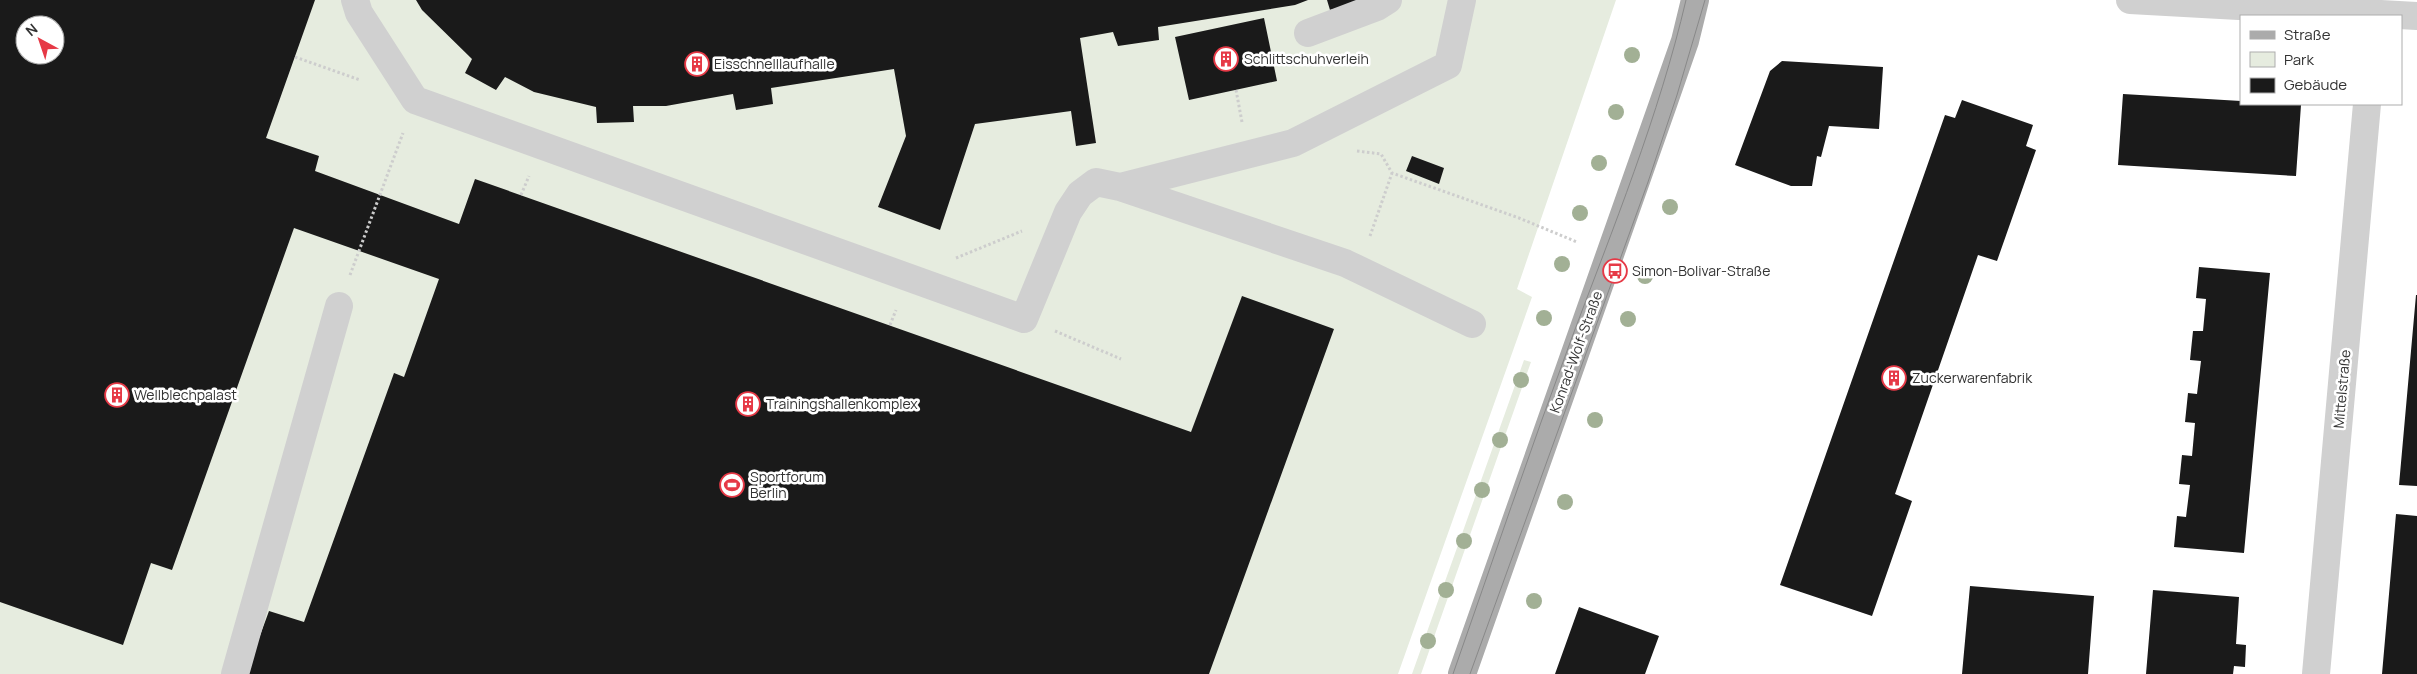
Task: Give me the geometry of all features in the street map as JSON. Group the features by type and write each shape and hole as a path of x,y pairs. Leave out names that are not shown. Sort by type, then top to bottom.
{"main road":[{"name":"Konrad-Wolf-Straße","path":"1462,674 1684,42 1695,0"}],"street":[{"path":"355,0 359,13 415,100 1024,319 1068,212 1080,194 1096,182 1120,187 1345,263 1358,271 1472,324"},
{"path":"1308,33 1377,7 1388,0"},
{"path":"1120,187 1293,143 1448,65 1462,0"},
{"path":"2130,0 2375,15"},
{"path":"2402,16 2417,16"},
{"name":"Mittelstraße","path":"2316,674 2367,105"},
{"path":"235,674 339,306"}],"path":[{"path":"295,57 415,100 339,306"},
{"path":"1236,90 1239,109"},
{"path":"1352,150 1381,154 1392,173 1519,218 1610,256"},
{"path":"1358,271 1392,173"},
{"path":"908,277 1068,212"},
{"path":"1024,319 1121,359"}],"green space":[{"name":"Sportforum Berlin","path":"0,0 1616,0 1517,289 1532,297 1398,674 0,674"},
{"path":"1524,360 1531,362 1421,674 1412,674"}],"building":[{"name":"Trainingshallenkomplex","path":"0,0 315,0 266,138 319,156 315,171 459,224 475,179 1191,432 1242,296 1334,329 1209,674 246,674 269,611 304,622 394,373 404,377 439,279 294,228 172,570 151,563 123,645 0,602"},
{"name":"Eisschnelllaufhalle","path":"416,0 1308,0 1295,5 1158,27 1159,40 1118,46 1113,32 1080,38 1096,143 1076,146 1071,111 975,124 940,230 878,207 906,136 894,69 771,88 773,104 736,110 733,94 666,106 633,106 634,122 597,123 596,107 534,92 505,77 496,90 465,73 472,59 422,10"},
{"path":"1327,0 1363,0 1363,1 1330,10"},
{"name":"Schlittschuhverleih","path":"1264,18 1277,81 1189,100 1175,37"},
{"path":"1782,61 1883,67 1879,129 1829,126 1821,157 1817,156 1812,186 1791,186 1735,165 1770,71"},
{"path":"2123,94 2240,101 2240,105 2301,105 2296,176 2118,165"},
{"name":"Zuckerwarenfabrik","path":"1962,100 2033,125 2026,146 2036,150 1997,261 1978,255 1895,494 1912,501 1872,616 1780,585 1945,115 1955,118"},
{"path":"1412,156 1444,168 1439,184 1406,171"},
{"path":"2199,267 2270,273 2244,553 2174,547 2177,516 2186,517 2190,485 2179,484 2182,455 2192,456 2195,423 2185,422 2188,393 2197,394 2201,361 2190,360 2193,331 2203,331 2206,299 2196,298"},
{"path":"2417,295 2417,486 2399,485"},
{"path":"2396,514 2417,516 2417,674 2382,674"},
{"path":"1970,586 2094,596 2088,674 1962,674"},
{"path":"2153,590 2239,597 2236,644 2246,645 2245,667 2234,666 2233,674 2146,674"},
{"path":"1579,607 1659,636 1645,674 1555,674"}],"tram line":[{"path":"1453,674 1541,423 1649,129 1663,86 1686,0"},
{"path":"1470,674 1648,182 1677,95 1705,0"}],"place":[{"name":"Schlittschuhverleih","path":"1226,59"},
{"name":"Eisschnelllaufhalle","path":"697,64"},
{"name":"Simon-Bolivar-Straße","path":"1615,271"},
{"name":"Zuckerwarenfabrik","path":"1894,378"},
{"name":"Wellblechpalast","path":"117,395"},
{"name":"Trainingshallenkomplex","path":"748,404"},
{"name":"Sportforum Berlin","path":"732,485"}]}
